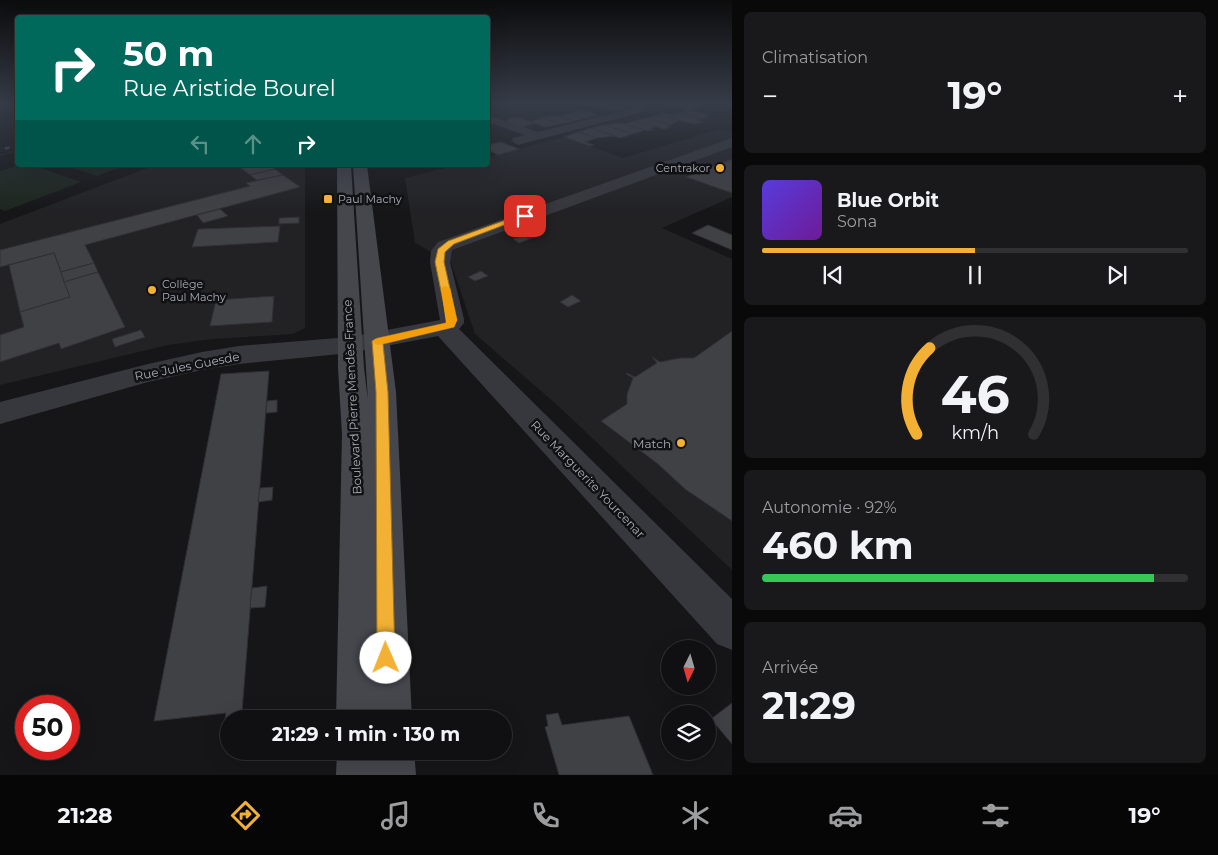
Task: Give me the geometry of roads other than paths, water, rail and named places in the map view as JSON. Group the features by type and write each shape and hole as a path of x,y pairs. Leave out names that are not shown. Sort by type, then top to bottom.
{"main road":[{"name":"Boulevard Pierre Mendès France","path":"344,167 364,343 382,392 388,710"},
{"name":"Boulevard Pierre Mendès France","path":"360,167 364,343 357,434 360,710"},
{"path":"361,760 361,775"},
{"path":"390,760 391,775"}],"street":[{"path":"518,141 525,139"},
{"path":"444,328 452,322 440,262 441,251 445,246 732,142"},
{"name":"Rue Jules Guesde","path":"0,413 101,385 202,361 239,355 364,343 444,328"},
{"name":"Rue Marguerite Yourcenar","path":"444,328 732,630"}],"railway":[{"path":"0,150 15,146"}],"place":[{"name":"Centrakor","path":"720,168"},
{"name":"Paul Machy","path":"328,199"},
{"name":"Collège Paul Machy","path":"152,290"},
{"name":"Match","path":"681,443"}]}
